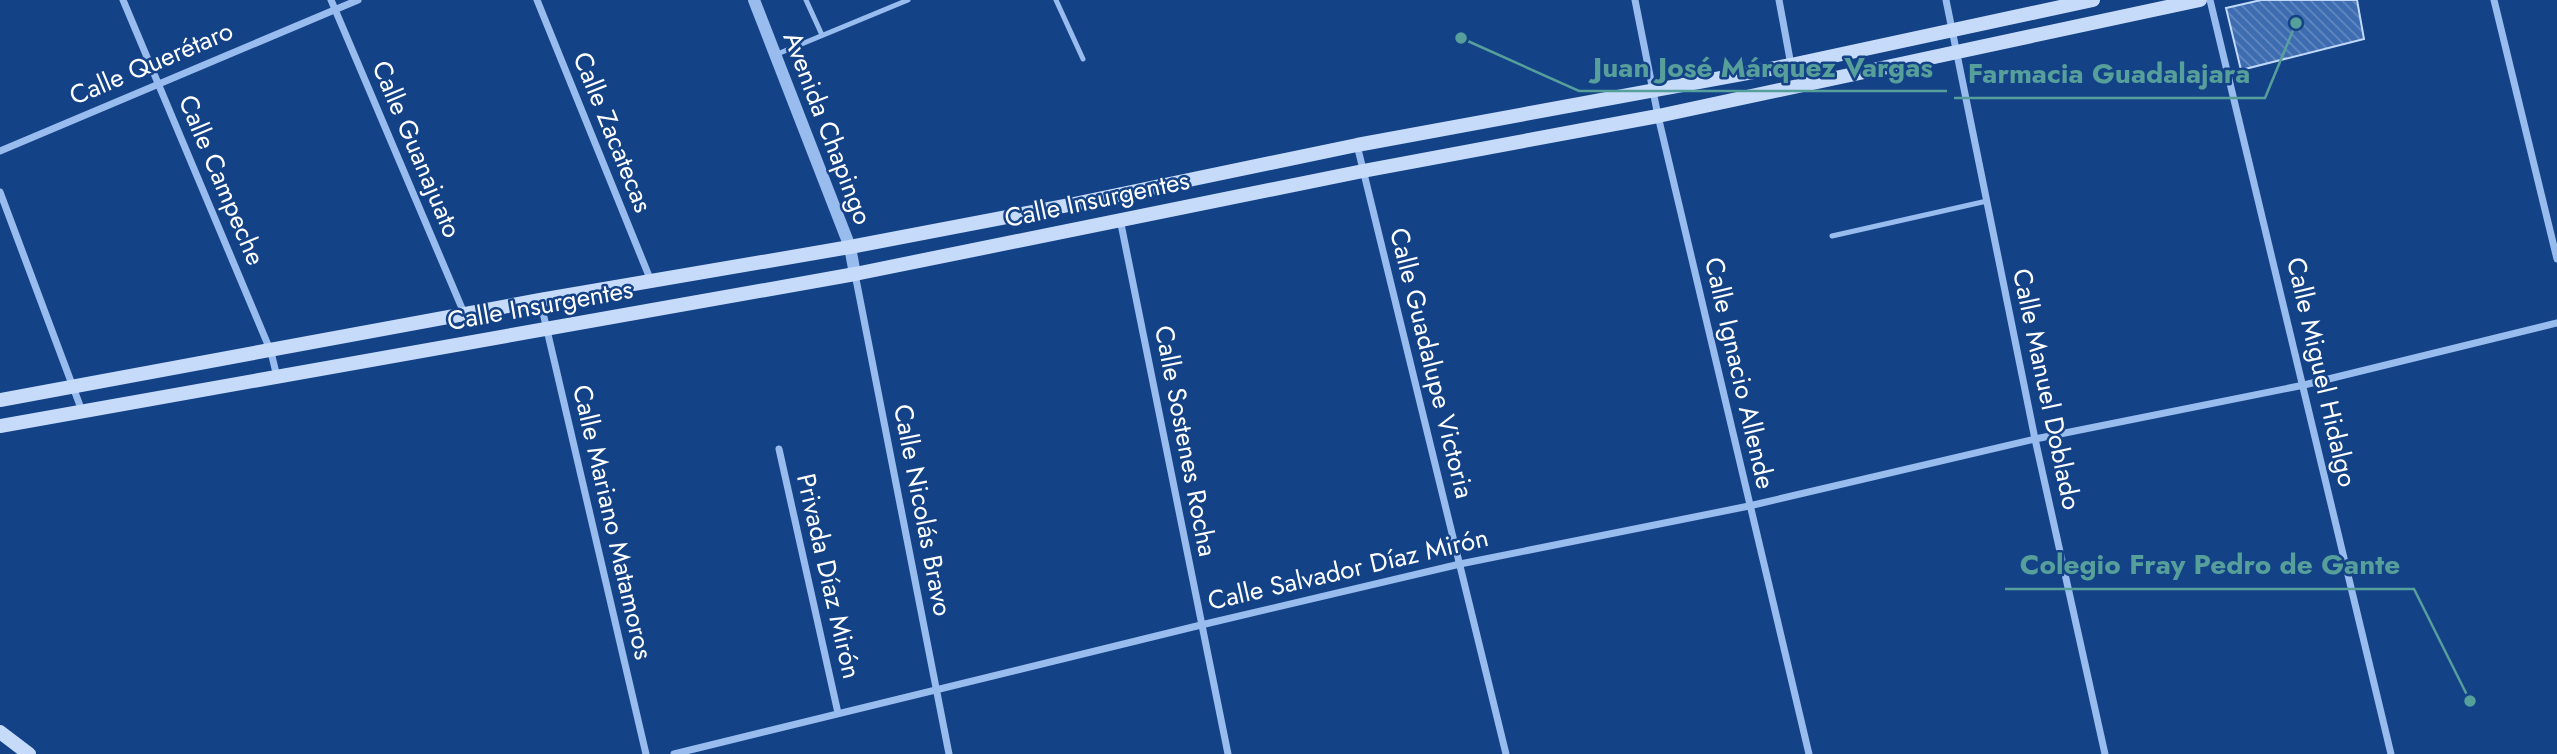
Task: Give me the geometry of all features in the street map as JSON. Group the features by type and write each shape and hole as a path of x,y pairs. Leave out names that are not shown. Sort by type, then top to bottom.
{"main road":[{"name":"Calle Insurgentes","path":"0,400 271,352 540,300 850,247 1357,145 1791,65 2093,0"},
{"name":"Calle Insurgentes","path":"0,426 855,274 1120,218 1658,116 2200,0"},
{"path":"0,732 29,754"}],"street":[{"name":"Calle Campeche","path":"123,0 271,352 277,377"},
{"name":"Calle Guanajuato","path":"331,0 464,314"},
{"name":"Calle Querétaro","path":"0,151 158,82 358,0"},
{"name":"Calle Zacatecas","path":"537,0 651,281"},
{"name":"Avenida Chapingo","path":"754,0 850,247 855,274"},
{"name":"Calle Ignacio Allende","path":"1635,0 1658,116 1809,754"},
{"path":"1779,0 1791,65"},
{"name":"Calle Manuel Doblado","path":"1946,0 2035,439 2105,754"},
{"name":"Calle Miguel Hidalgo","path":"2210,0 2391,754"},
{"path":"2494,0 2557,259"},
{"name":"Calle Guadalupe Victoria","path":"1357,145 1506,754"},
{"path":"0,192 82,411"},
{"name":"Calle Sostenes Rocha","path":"1120,218 1228,754"},
{"name":"Calle Nicolás Bravo","path":"855,274 949,754"},
{"name":"Calle Mariano Matamoros","path":"540,300 646,754"},
{"name":"Calle Salvador Díaz Mirón","path":"674,754 1460,564 1749,506 2035,439 2304,385 2557,323"},
{"name":"Privada Díaz Mirón","path":"779,449 838,713"}],"lane":[{"path":"806,0 822,35"},
{"path":"775,55 908,0"},
{"path":"1056,0 1083,59"},
{"path":"1832,236 1987,201"}],"building":[{"path":"2261,0 2357,0 2364,39 2241,70 2226,8"}],"place":[{"name":"Farmacia Guadalajara","path":"2296,23"},
{"name":"Juan José Márquez Vargas","path":"1461,38"},
{"name":"Colegio Fray Pedro de Gante","path":"2470,701"}]}
